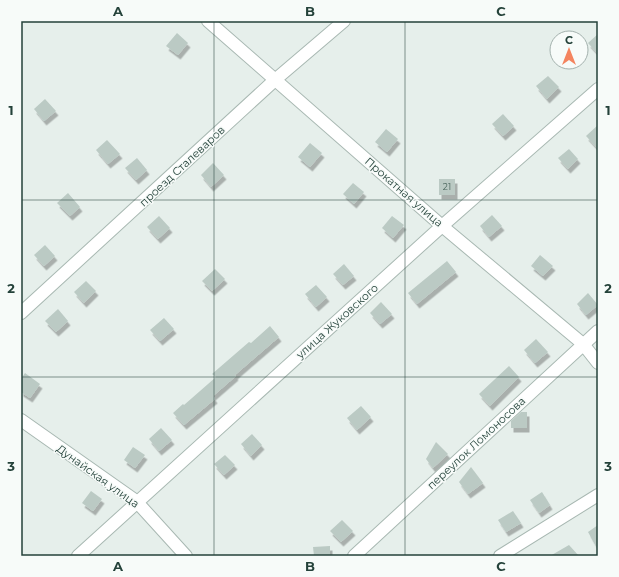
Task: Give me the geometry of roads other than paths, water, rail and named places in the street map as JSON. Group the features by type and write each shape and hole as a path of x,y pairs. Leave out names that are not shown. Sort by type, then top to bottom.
{"street":[{"name":"Прокатная улица","path":"208,21 442,226 583,344 598,363"},
{"name":"проезд Сталеваров","path":"21,313 276,79 344,21"},
{"name":"улица Жуковского","path":"78,556 136,501 598,88"},
{"name":"переулок Ломоносова","path":"354,556 598,331"},
{"name":"Дунайская улица","path":"21,420 136,501 186,556"},
{"path":"500,556 598,495"}]}
